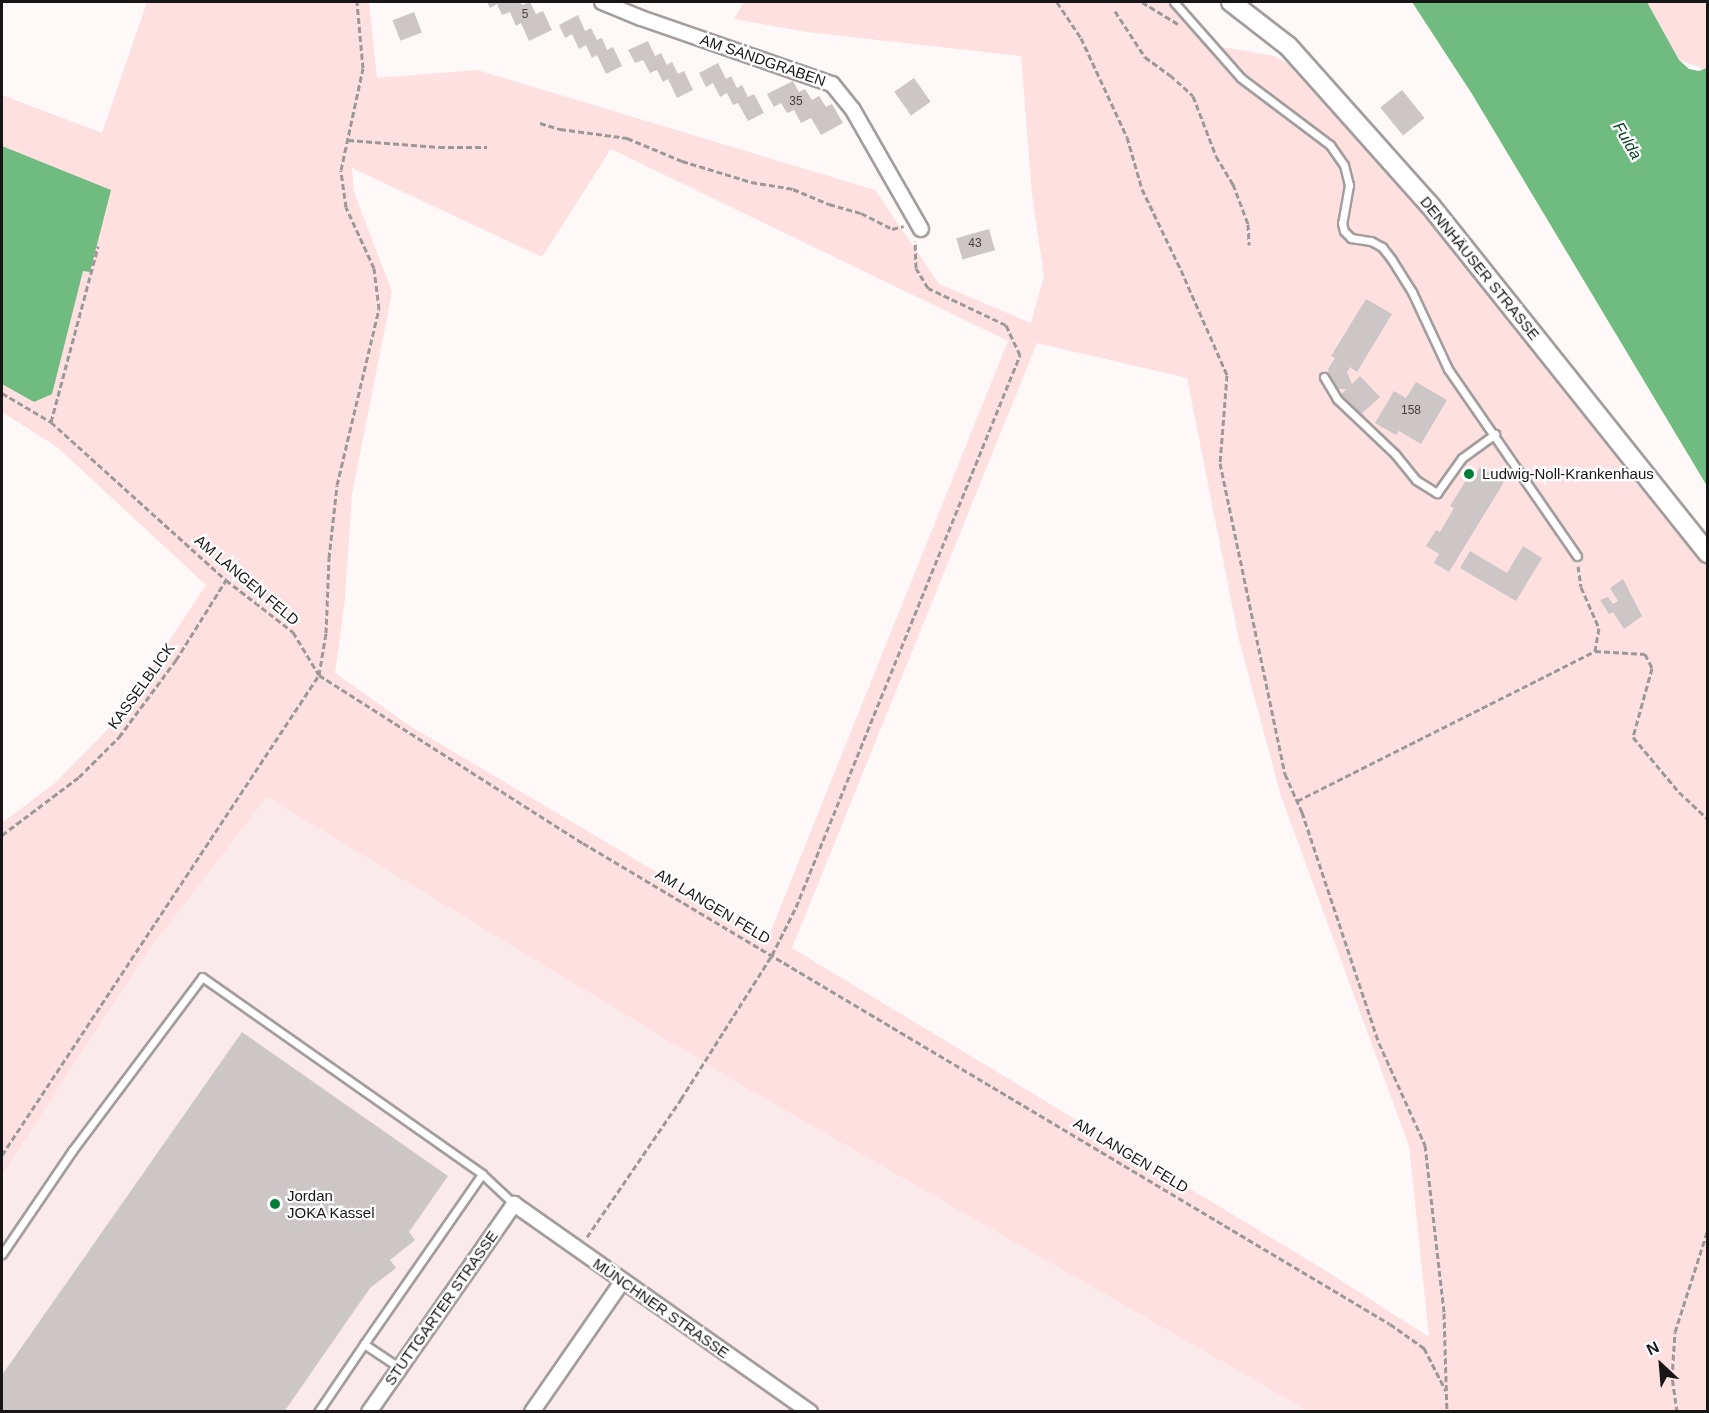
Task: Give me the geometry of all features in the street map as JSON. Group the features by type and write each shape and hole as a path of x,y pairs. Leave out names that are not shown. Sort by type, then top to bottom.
{"street":[{"name":"AM SANDGRABEN","path":"602,2 641,18 832,84 853,110 919,226"},
{"name":"DENNHÄUSER STRASSE","path":"1231,2 1288,46 1429,204 1680,515 1707,553"},
{"name":"MÜNCHNER STRASSE","path":"514,1204 810,1412"},
{"name":"STUTTGARTER STRASSE","path":"369,1412 514,1204"},
{"path":"532,1412 622,1282"}],"lane":[{"path":"1174,2 1241,78 1330,146 1344,165 1349,185 1342,223 1344,231 1351,238 1376,244 1392,260 1412,292 1448,369 1578,556"},
{"path":"1324,376 1336,399 1395,454 1416,480 1437,493 1462,458 1495,434"},
{"path":"2,1254 72,1151 202,977 482,1174 514,1204"},
{"path":"318,1412 482,1174"},
{"path":"364,1344 400,1368"}],"path":[{"path":"2,1155 319,675 326,633 329,558 337,485 379,309 374,268 346,207 341,170 363,68 357,2"},
{"path":"1057,2 1081,38 1128,137 1142,189 1181,270 1227,375 1220,463 1285,774 1297,801 1380,1043 1425,1145 1444,1313 1447,1412"},
{"path":"1115,11 1145,57 1193,96 1216,156 1233,184 1248,224 1249,245"},
{"path":"540,123 560,129 627,138 682,161 732,176 793,189 829,204 861,213 892,229 919,226 914,255 916,268 928,288 1006,325 1020,355 796,907 772,955 681,1099 578,1250"},
{"path":"348,140 439,147 487,147"},
{"path":"51,422 98,246"},
{"name":"AM LANGEN FELD","path":"2,393 51,422 226,580 293,632 319,675 583,843 1390,1324 1424,1348 1446,1391"},
{"path":"1578,556 1581,587 1599,628 1595,651"},
{"name":"KASSELBLICK","path":"2,835 79,777 119,737 176,660 226,580"},
{"path":"1297,801 1595,651 1645,654 1652,668 1633,737 1679,792 1707,819"},
{"path":"1677,1412 1672,1378 1675,1332 1707,1229"}],"shaded area":[{"path":"147,2 369,2 377,78 477,70 875,190 939,284 1031,323 1044,276 1032,194 1021,56 807,32 734,19 744,2 1166,2 1210,45 1275,56 1293,67 1423,207 1707,564 1707,1411 1308,1411 741,1085 267,797 146,954 2,1175 2,823 55,783 116,721 206,585 57,447 2,412 2,95 102,133","holes":["611,149 1008,341 768,938 410,726 335,673 345,599 352,494 392,292 354,192 352,168 542,257","1037,343 1187,378 1239,640 1281,796 1409,1146 1429,1337 1323,1269 792,948"]},
{"path":"1647,2 1707,2 1707,76 1700,67 1679,60"},
{"path":"267,797 741,1085 1308,1411 2,1412 2,1175 146,954"}],"water":[{"name":"Fulda","path":"1412,2 1647,2 1679,60 1689,69 1699,71 1707,68 1707,486 1472,94"},
{"path":"2,146 111,190 90,272 83,271 52,394 34,402 2,384"}],"building":[{"path":"487,2 520,2 522,5 530,2 536,14 543,11 552,30 529,41 521,23 516,26 510,12 502,15 497,4 490,8"},
{"path":"414,12 422,33 400,41 393,20"},
{"path":"578,15 585,31 591,28 597,40 602,38 607,50 613,47 622,66 606,74 597,55 592,58 586,45 579,49 572,34 565,38 559,25"},
{"path":"648,41 655,56 661,53 667,65 672,62 678,74 684,71 693,90 677,98 668,79 663,82 657,70 650,73 643,60 635,63 628,50"},
{"path":"718,63 726,79 731,76 737,88 742,85 748,97 754,94 764,113 748,121 738,103 733,105 727,93 720,97 713,83 706,87 699,73"},
{"path":"914,78 931,102 911,116 894,92"},
{"path":"793,81 799,92 805,89 812,100 819,96 826,107 832,104 843,123 821,135 811,118 801,123 794,110 787,113 781,103 774,107 767,94"},
{"path":"1402,90 1425,118 1403,136 1380,108"},
{"path":"989,229 995,250 962,260 956,238"},
{"path":"1366,299 1392,314 1357,372 1350,367 1347,372 1352,384 1360,376 1380,397 1358,417 1339,397 1346,389 1334,389 1328,369 1335,358 1331,356"},
{"path":"1416,382 1447,400 1421,444 1399,431 1396,435 1375,423 1394,391 1406,398"},
{"path":"1480,467 1504,482 1449,572 1434,563 1439,554 1426,546 1436,530 1440,532 1454,508 1450,506 1470,474 1474,476"},
{"path":"1523,546 1542,558 1516,601 1460,568 1470,551 1507,573"},
{"path":"1623,579 1642,616 1624,629 1613,612 1609,614 1600,600 1608,597 1613,604 1618,601 1610,588"},
{"name":"Jordan JOKA Kassel","path":"242,1032 448,1176 409,1232 415,1240 390,1260 396,1268 370,1288 284,1412 2,1412 2,1375"}],"place":[{"name":"Ludwig-Noll-Krankenhaus","path":"1469,474"},
{"name":"Jordan JOKA Kassel","path":"275,1204"}]}
